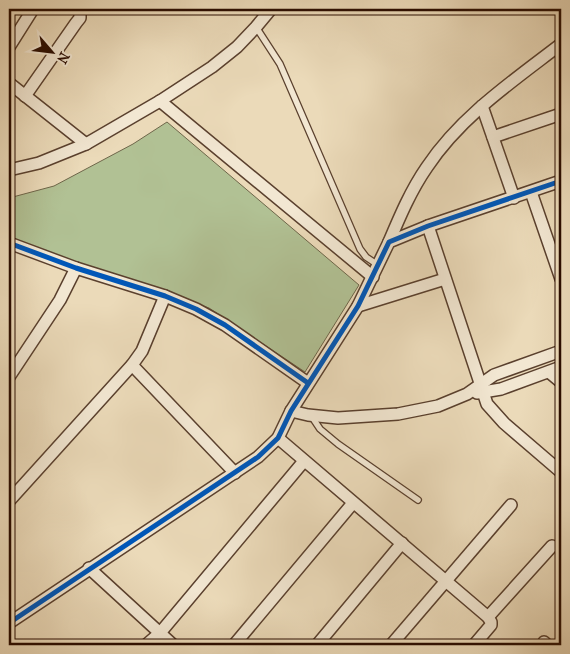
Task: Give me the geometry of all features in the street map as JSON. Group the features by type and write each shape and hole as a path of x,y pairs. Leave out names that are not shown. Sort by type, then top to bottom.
{"street":[{"path":"9,47 33,9"},
{"path":"25,96 80,18 78,9"},
{"path":"9,170 39,163 86,144 160,101 212,67 237,47 271,9"},
{"path":"9,623 89,568 235,473 258,457 278,438 291,411 358,306 408,200 426,168 442,146 482,106 561,44"},
{"path":"9,83 86,144"},
{"path":"160,101 372,276"},
{"path":"482,106 514,198"},
{"path":"493,137 561,114"},
{"path":"389,242 428,226 561,181"},
{"path":"531,192 561,279"},
{"path":"428,226 487,404 494,414 561,472"},
{"path":"9,243 76,268 165,296 196,309 225,325 308,383"},
{"path":"9,377 60,300 76,268"},
{"path":"358,306 445,279"},
{"path":"9,501 132,365 142,351 165,296"},
{"path":"482,388 494,375 561,351"},
{"path":"132,365 235,473"},
{"path":"291,411 338,418 398,414 438,406 482,388 501,389 561,368"},
{"path":"549,372 561,382"},
{"path":"278,438 488,617 491,625 474,645"},
{"path":"146,645 160,633 304,461"},
{"path":"234,645 354,503"},
{"path":"391,645 511,505"},
{"path":"317,645 402,543"},
{"path":"488,617 552,546"},
{"path":"89,568 173,645"}],"lane":[{"path":"256,27 280,64 360,249 366,257 378,266"},
{"path":"311,415 320,429 338,444 418,500"}],"green space":[{"path":"167,122 359,285 305,372 209,308 36,249 12,237 9,198 54,186 133,144"}],"cycle path":[{"path":"9,623 258,457 278,438 291,411 358,306 389,242 428,226 561,181"},
{"path":"9,243 76,268 165,296 196,309 225,325 308,383"}]}
